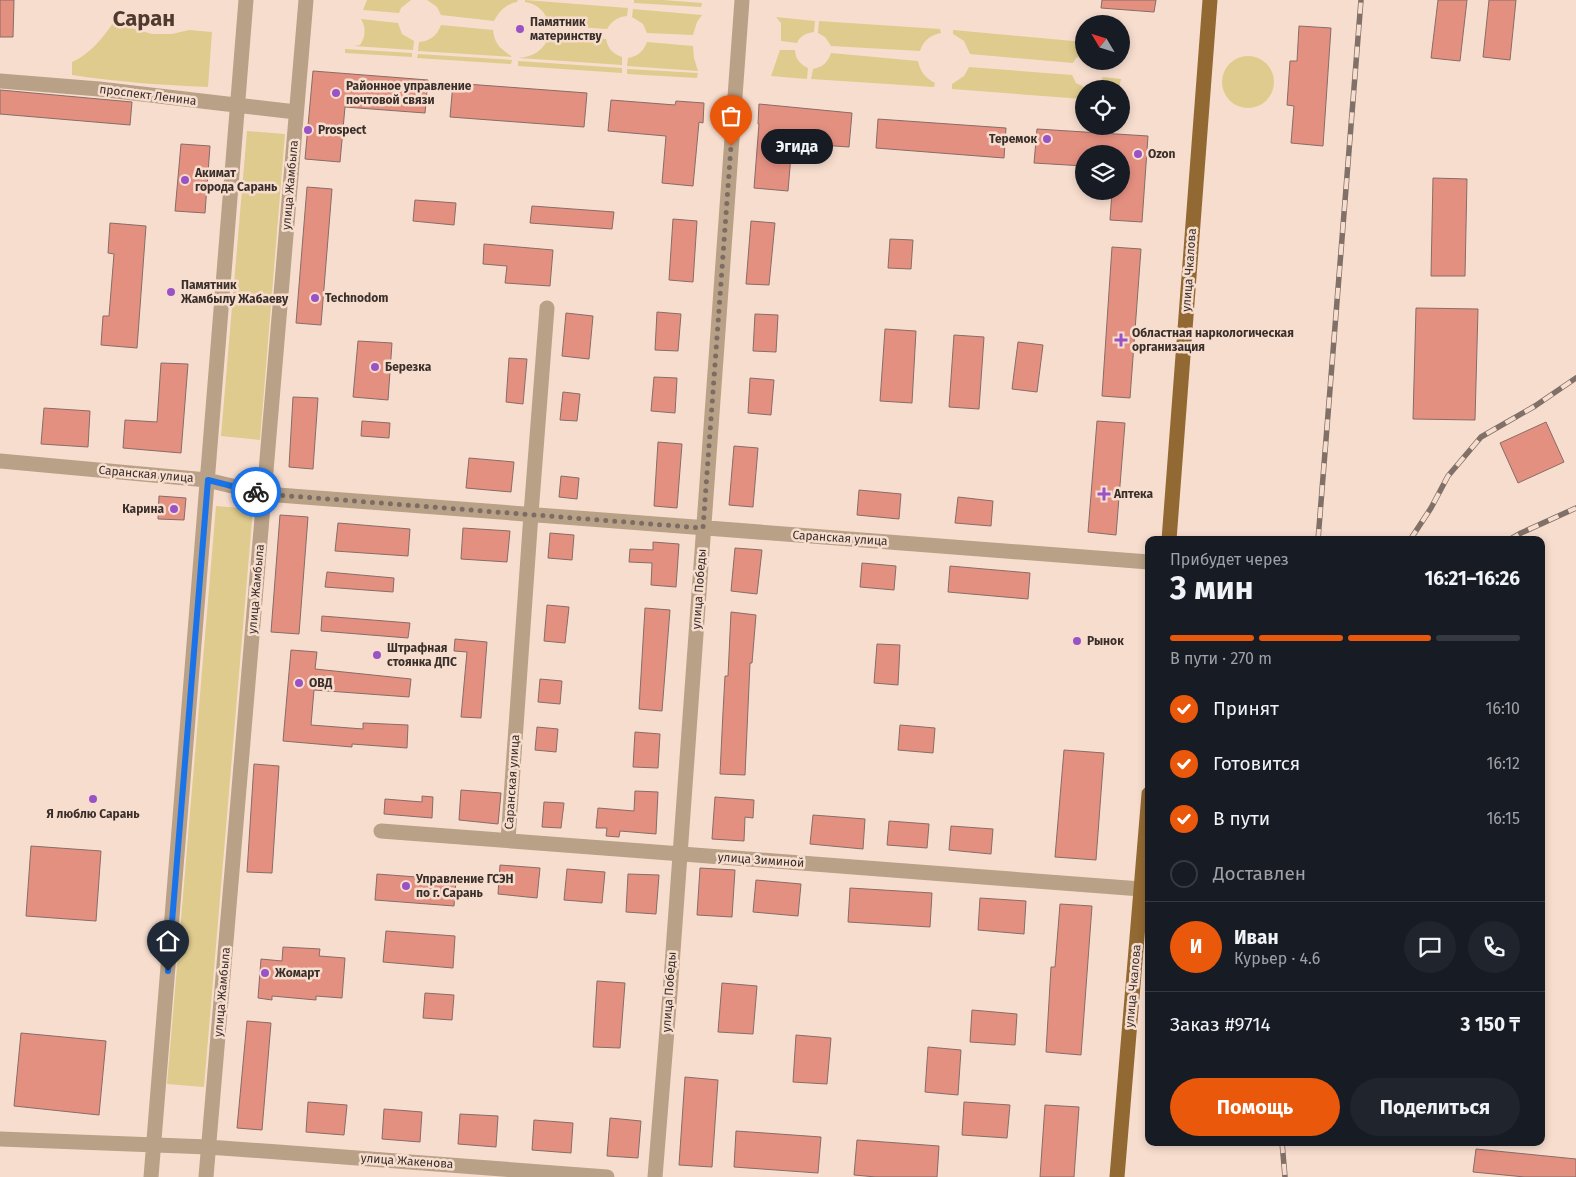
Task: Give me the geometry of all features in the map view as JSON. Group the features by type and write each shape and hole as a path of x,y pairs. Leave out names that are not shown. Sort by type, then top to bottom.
{"main road":[{"name":"улица Чкалова","path":"1169,536 1210,0"},
{"name":"улица Чкалова","path":"1117,1177 1145,842"}],"street":[{"path":"151,1177 246,0"},
{"name":"улица Жамбыла","path":"206,1177 306,0"},
{"name":"улица Победы","path":"655,1177 742,0"},
{"name":"проспект Ленина","path":"0,81 99,89 296,112"},
{"name":"Саранская улица","path":"508,840 547,308"},
{"name":"Саранская улица","path":"0,461 208,480 264,494 1145,562"},
{"name":"улица Зиминой","path":"381,831 1141,889"},
{"path":"0,1139 154,1146"},
{"name":"улица Жакенова","path":"154,1146 208,1148 607,1177"}],"shaded area":[{"path":"367,0 411,0 401,8 399,13 363,10"},
{"path":"427,0 518,0 503,8 494,21 441,15 437,7"},
{"path":"525,0 628,8 627,16 615,20 607,29 549,25 541,9 525,2"},
{"path":"634,0 702,3 701,7 634,3"},
{"path":"633,9 702,15 697,22 693,35 647,33 643,24 632,17"},
{"path":"776,17 815,21 814,32 804,35 797,43 781,41 781,23"},
{"path":"361,19 398,23 402,34 414,41 413,50 354,46 360,45 364,35 364,26"},
{"path":"819,21 940,29 941,33 928,39 920,51 831,46 825,37 818,33"},
{"path":"113,23 152,34 172,34 189,30 212,32 208,87 106,80 72,75 72,62 95,46"},
{"path":"441,25 493,30 497,43 512,57 418,51 419,42 433,37"},
{"path":"953,30 1075,41 1075,60 1073,63 970,54 964,41 953,34"},
{"path":"549,35 606,39 611,51 622,57 622,65 519,58 538,52 545,45"},
{"path":"647,42 693,46 698,71 627,66 628,58 640,53"},
{"path":"345,49 412,53 412,57 345,53"},
{"path":"780,50 795,50 799,61 808,68 807,79 771,76"},
{"path":"831,53 918,61 924,74 935,83 934,87 811,79 813,69 825,64"},
{"path":"418,54 512,60 511,64 417,58"},
{"path":"1248,56 1258,58 1266,64 1272,72 1274,82 1272,92 1266,100 1258,106 1248,108 1238,106 1230,100 1224,92 1222,82 1224,72 1230,64 1238,58"},
{"path":"518,61 622,68 622,73 518,66"},
{"path":"969,67 1072,75 1075,81 1075,98 952,89 952,84 964,76"},
{"path":"627,69 698,73 697,78 627,74"},
{"path":"1103,77 1121,79 1121,80 1101,80"},
{"path":"247,131 285,134 260,440 221,436"},
{"path":"216,506 253,509 204,1087 167,1084"}],"building":[{"path":"0,0 14,0 13,37 0,37"},
{"path":"1102,0 1156,0 1154,12 1101,8"},
{"path":"1438,0 1467,0 1460,61 1431,58"},
{"path":"1489,0 1516,0 1510,60 1483,57"},
{"path":"1299,26 1331,28 1323,146 1291,143 1294,106 1287,105 1290,61 1297,61"},
{"path":"313,71 428,80 425,113 345,107 340,162 305,159"},
{"path":"453,83 587,93 584,127 450,117"},
{"path":"0,90 132,102 130,125 0,114"},
{"path":"611,100 675,105 676,101 704,103 703,123 699,122 693,186 662,183 666,136 608,131"},
{"path":"759,104 852,113 849,147 792,143 788,191 754,188"},
{"path":"878,119 1006,128 1004,158 876,148"},
{"path":"1037,129 1075,131 1075,135 1148,136 1142,222 1110,220 1111,200 1130,200 1130,145 1075,145 1075,165 1034,163"},
{"path":"181,144 210,146 205,213 175,211"},
{"path":"1433,178 1467,179 1465,276 1431,276"},
{"path":"307,187 332,189 321,325 296,323"},
{"path":"415,200 456,203 454,225 413,221"},
{"path":"532,206 614,212 612,229 530,223"},
{"path":"673,219 697,221 693,282 669,280"},
{"path":"751,221 775,223 769,285 746,284"},
{"path":"110,223 146,226 137,348 101,345 103,316 109,316 114,254 108,253"},
{"path":"890,239 913,240 911,269 888,268"},
{"path":"484,244 553,250 550,286 505,283 507,266 483,264"},
{"path":"1112,247 1141,249 1130,398 1102,396"},
{"path":"1416,308 1478,309 1475,420 1413,419"},
{"path":"657,312 681,314 678,351 655,350"},
{"path":"566,313 593,316 589,359 562,356"},
{"path":"755,314 778,315 776,352 753,351"},
{"path":"885,329 916,331 912,403 880,401"},
{"path":"954,335 984,337 979,409 949,407"},
{"path":"358,341 392,343 388,400 353,397"},
{"path":"1018,342 1043,345 1037,392 1012,389"},
{"path":"509,358 527,359 523,404 506,402"},
{"path":"161,363 188,364 181,453 123,448 125,420 157,422"},
{"path":"654,377 677,378 675,413 651,411"},
{"path":"750,378 774,380 771,415 748,413"},
{"path":"563,392 580,394 577,421 560,420"},
{"path":"293,397 318,398 313,469 289,467"},
{"path":"44,408 90,411 88,447 41,444"},
{"path":"362,421 390,423 389,438 361,436"},
{"path":"1097,421 1125,423 1116,535 1088,532"},
{"path":"1546,422 1564,462 1518,483 1500,443"},
{"path":"658,442 682,444 677,508 654,506"},
{"path":"734,446 758,448 753,507 729,505"},
{"path":"469,458 514,462 511,492 466,488"},
{"path":"561,476 579,478 577,499 559,497"},
{"path":"859,490 901,494 899,519 857,515"},
{"path":"159,496 186,498 184,520 158,519"},
{"path":"958,497 993,501 991,526 955,523"},
{"path":"280,515 308,517 299,634 271,632"},
{"path":"338,523 410,529 408,556 335,551"},
{"path":"463,528 510,531 507,562 461,559"},
{"path":"550,533 574,535 572,560 548,558"},
{"path":"653,542 679,544 676,587 651,585 652,563 629,562 630,549 653,550"},
{"path":"735,548 762,550 757,594 731,591"},
{"path":"862,563 896,566 894,590 860,587"},
{"path":"950,566 1030,573 1028,599 948,592"},
{"path":"327,572 394,578 393,592 325,587"},
{"path":"547,605 569,607 565,643 544,641"},
{"path":"645,608 670,610 662,711 639,709"},
{"path":"731,612 756,615 752,663 750,663 745,775 720,774 725,676 728,676"},
{"path":"322,616 410,623 408,638 321,631"},
{"path":"455,639 487,642 481,718 461,717 467,652 454,651"},
{"path":"877,644 900,645 898,685 874,683"},
{"path":"291,650 317,652 315,669 411,679 409,697 314,690 311,725 363,729 363,723 408,725 407,748 352,744 352,747 283,741"},
{"path":"540,679 562,681 560,704 538,702"},
{"path":"900,725 935,728 933,753 898,750"},
{"path":"537,727 558,729 556,752 535,750"},
{"path":"635,732 660,734 658,768 633,767"},
{"path":"1064,750 1104,753 1096,860 1055,857"},
{"path":"254,764 279,766 272,873 247,872"},
{"path":"461,790 501,793 498,824 459,820"},
{"path":"635,791 658,792 656,834 620,831 619,837 606,836 607,828 596,828 598,808 634,811"},
{"path":"422,796 433,797 432,818 384,814 385,799 422,802"},
{"path":"715,797 754,800 753,818 745,817 744,841 712,839"},
{"path":"544,802 564,803 561,828 542,827"},
{"path":"813,815 865,819 863,849 810,844"},
{"path":"889,821 929,824 927,848 887,845"},
{"path":"951,826 993,829 991,854 949,850"},
{"path":"31,846 101,851 96,921 26,916"},
{"path":"500,865 540,868 537,898 498,894"},
{"path":"700,868 735,870 732,917 697,915"},
{"path":"567,869 605,872 602,903 564,900"},
{"path":"377,874 456,880 454,906 375,900"},
{"path":"628,874 659,875 656,914 626,912"},
{"path":"756,880 801,884 798,916 753,912"},
{"path":"850,888 932,893 930,927 848,922"},
{"path":"980,898 1026,901 1024,934 978,930"},
{"path":"1060,904 1092,906 1081,1055 1046,1052 1051,967 1055,967"},
{"path":"386,931 455,936 453,968 383,962"},
{"path":"283,947 320,949 319,956 345,958 342,998 316,996 316,1000 272,996 272,1000 258,998 261,959 282,961"},
{"path":"597,981 625,983 620,1048 593,1047"},
{"path":"722,983 757,986 753,1034 718,1032"},
{"path":"425,993 454,995 452,1020 423,1018"},
{"path":"972,1010 1017,1014 1015,1045 970,1042"},
{"path":"247,1021 271,1023 262,1130 237,1128"},
{"path":"21,1033 106,1041 99,1115 14,1106"},
{"path":"796,1035 831,1038 827,1084 793,1082"},
{"path":"928,1047 961,1050 958,1095 925,1092"},
{"path":"685,1077 718,1080 712,1167 679,1165"},
{"path":"308,1102 347,1105 344,1135 306,1132"},
{"path":"964,1102 1010,1105 1007,1138 962,1135"},
{"path":"1045,1105 1079,1107 1074,1177 1040,1177"},
{"path":"384,1109 422,1112 420,1142 382,1139"},
{"path":"460,1114 498,1116 496,1147 458,1144"},
{"path":"610,1118 641,1121 638,1158 607,1156"},
{"path":"534,1120 573,1123 571,1153 532,1150"},
{"path":"736,1131 821,1137 818,1173 734,1167"},
{"path":"857,1140 939,1146 937,1177 854,1175"},
{"path":"1476,1149 1576,1159 1576,1177 1525,1177 1473,1172"}],"railway":[{"path":"1318,536 1361,0"},
{"path":"1413,536 1431,508 1448,476 1481,437 1535,406 1576,378"},
{"path":"1516,536 1576,508"},
{"path":"1282,1146 1285,1177"}],"way so far":[{"path":"256,492 703,528 731,146"}],"place":[{"name":"Памятник материнству","path":"520,29"},
{"name":"Районное управление почтовой связи","path":"336,93"},
{"name":"Prospect","path":"308,130"},
{"name":"Теремок","path":"1047,139"},
{"name":"Эгида","path":"731,146"},
{"name":"Ozon","path":"1138,154"},
{"name":"Акимат города Сарань","path":"185,180"},
{"name":"Памятник Жамбылу Жабаеву","path":"171,292"},
{"name":"Technodom","path":"315,298"},
{"name":"Областная наркологическая организация","path":"1121,340"},
{"name":"Березка","path":"375,367"},
{"name":"Аптека","path":"1104,494"},
{"name":"Карина","path":"174,509"},
{"name":"Рынок","path":"1077,641"},
{"name":"Штрафная стоянка ДПС","path":"377,655"},
{"name":"ОВД","path":"299,683"},
{"name":"Я люблю Сарань","path":"93,799"},
{"name":"Управление ГСЭН по г. Сарань","path":"406,886"},
{"name":"Жомарт","path":"265,973"}],"district":[{"name":"Саран","path":"144,18"}],"route":[{"path":"168,971 208,480 256,492"}]}
